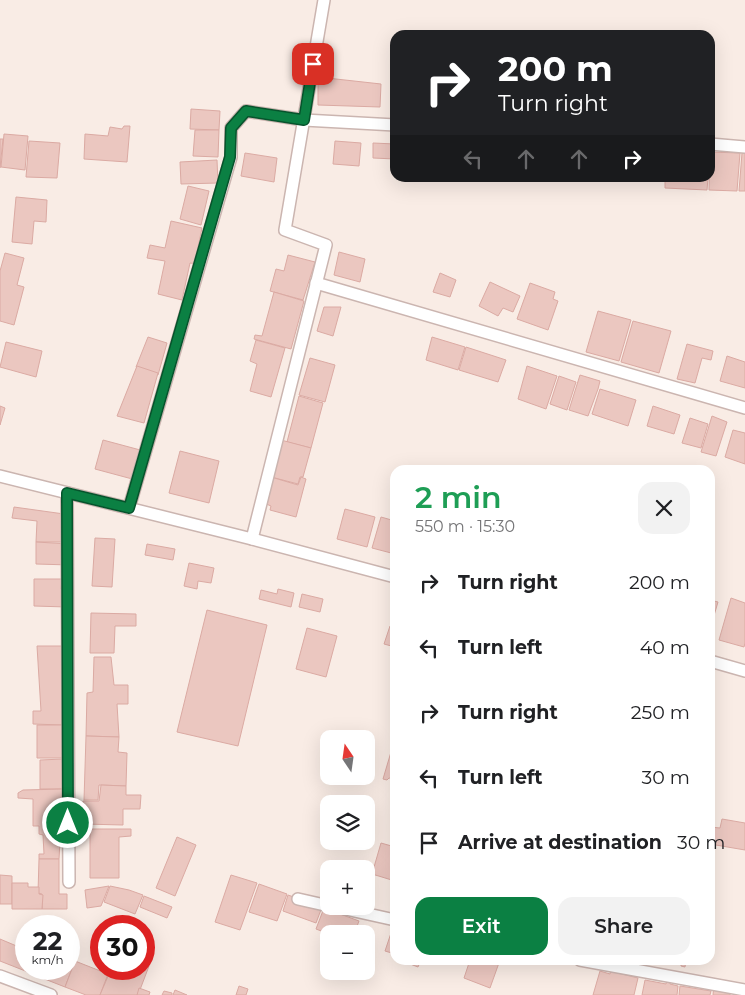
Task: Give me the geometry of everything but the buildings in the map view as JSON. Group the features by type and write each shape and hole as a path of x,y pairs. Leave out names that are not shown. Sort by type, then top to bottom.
{"street":[{"path":"252,539 326,245 286,230 324,0"},
{"path":"129,508 230,157 231,128 246,111 304,120 390,125"},
{"path":"715,144 745,147"},
{"path":"316,283 745,408"},
{"path":"0,476 390,576"},
{"path":"67,493 68,882"},
{"path":"715,662 745,670"},
{"path":"298,899 320,904"},
{"path":"372,915 390,919"},
{"path":"608,965 745,990"},
{"path":"0,976 51,995"}],"route":[{"path":"68,823 67,493 129,508 230,157 231,128 246,111 304,120 313,64"}]}
